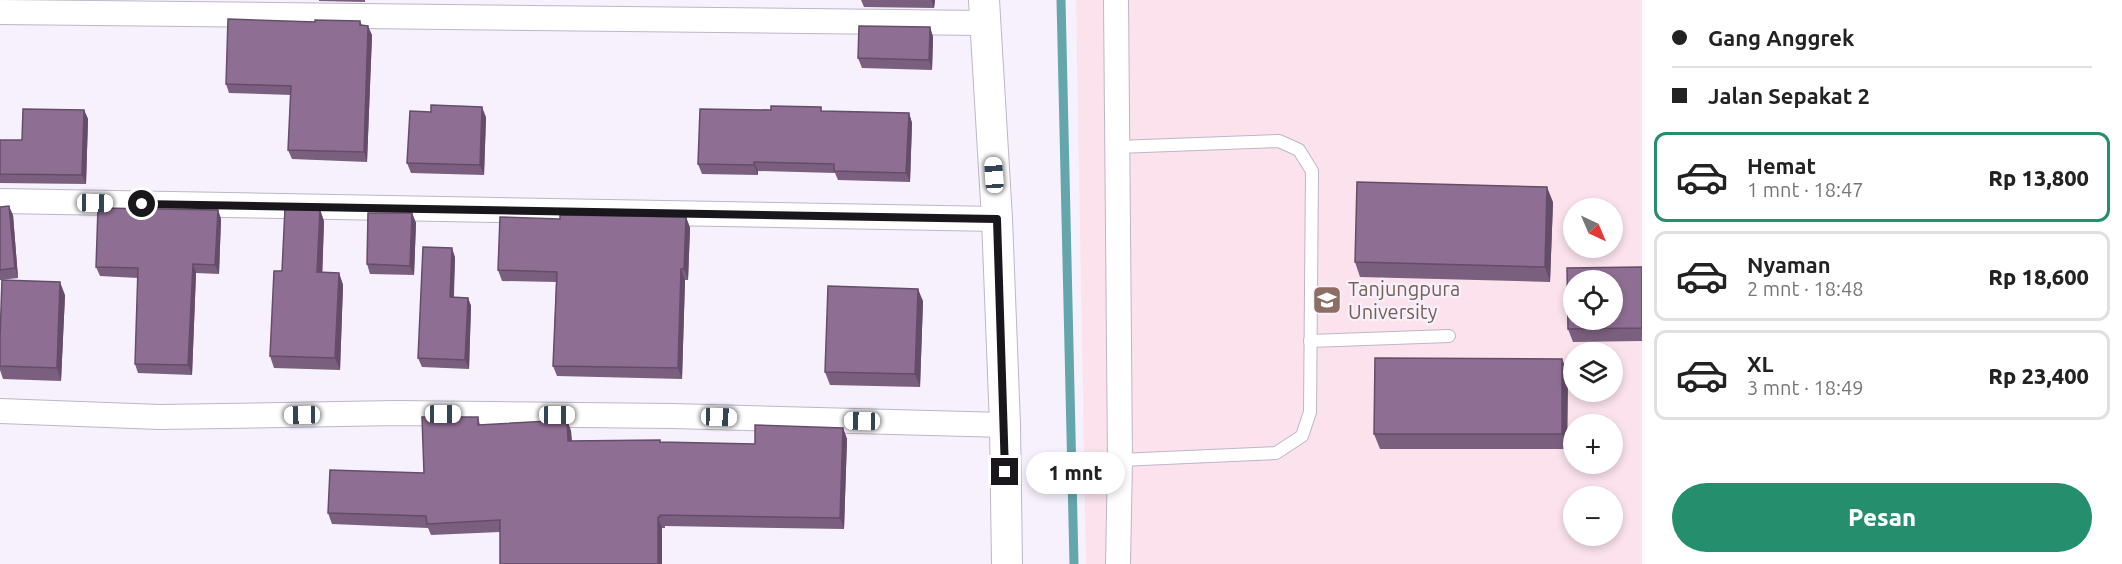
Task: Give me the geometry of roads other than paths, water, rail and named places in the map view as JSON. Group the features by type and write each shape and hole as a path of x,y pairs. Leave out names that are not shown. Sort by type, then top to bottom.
{"street":[{"path":"1116,0 1120,460 1118,564"},
{"path":"0,12 984,11 997,219 1005,425 1007,564"},
{"path":"0,201 997,219"},
{"path":"0,411 160,417 397,413 672,416 1005,425"}],"lane":[{"path":"1117,147 1279,141 1299,150 1312,171 1310,412 1302,436 1276,453 1120,460"},
{"path":"1310,341 1449,336"}],"waterway":[{"path":"1061,0 1074,564"}],"place":[{"name":"Tanjungpura University","path":"1327,300"}]}
